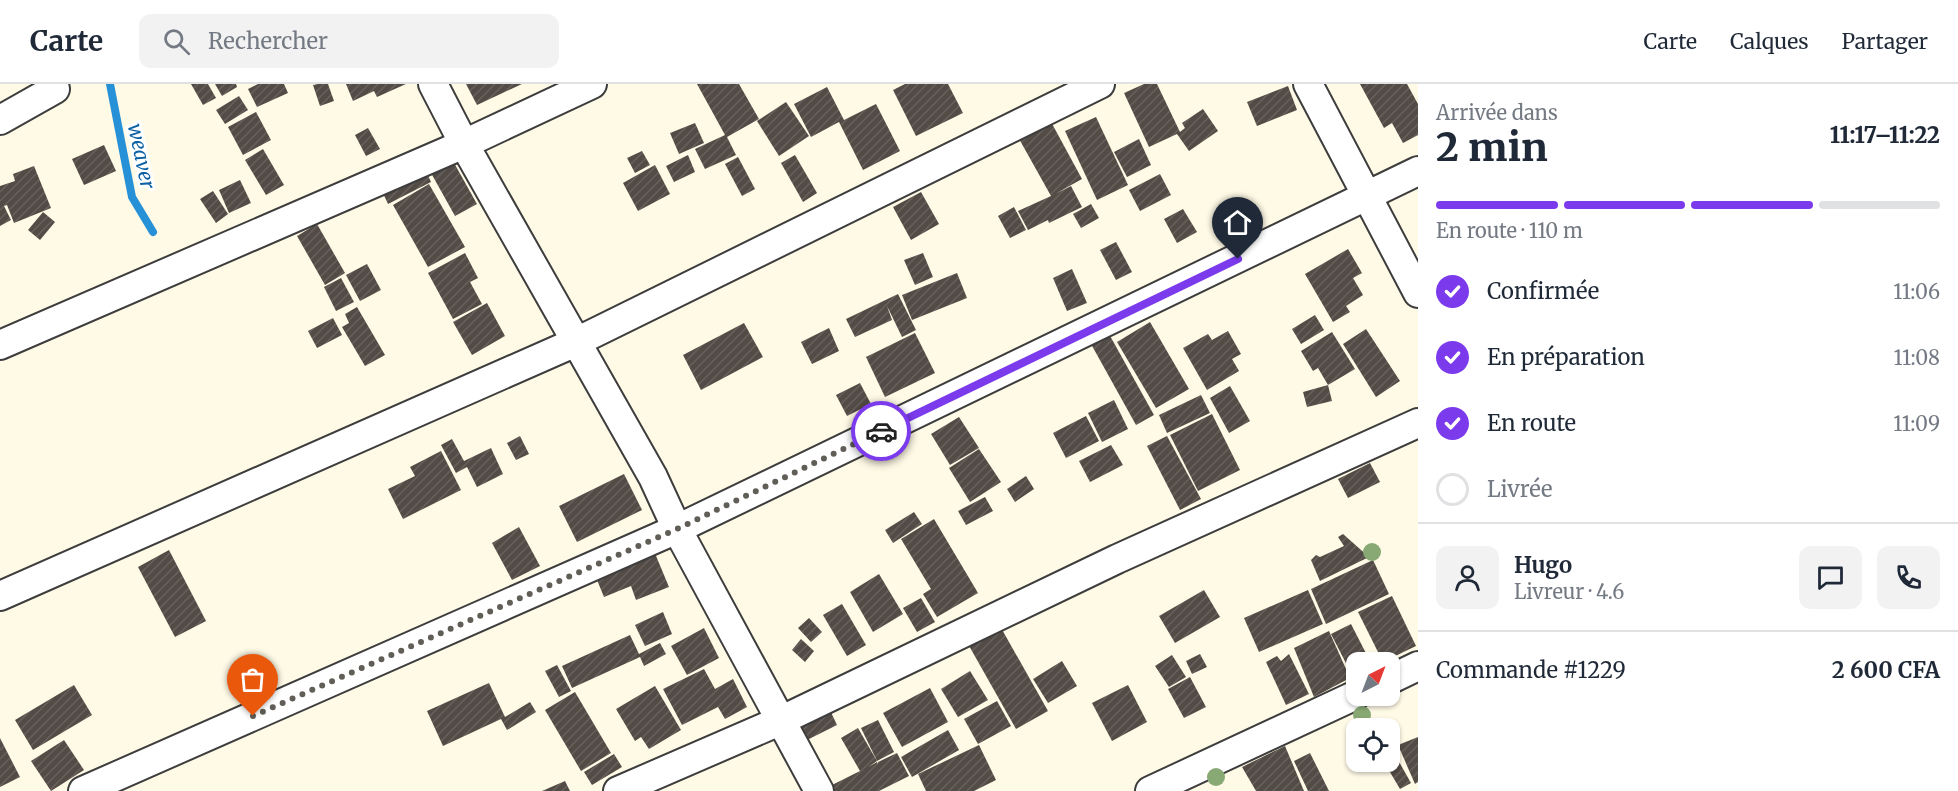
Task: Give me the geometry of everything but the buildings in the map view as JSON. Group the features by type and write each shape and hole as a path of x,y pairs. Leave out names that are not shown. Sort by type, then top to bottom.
{"street":[{"path":"433,84 464,144 653,477 677,529 819,791"},
{"path":"0,345 464,144 592,84"},
{"path":"0,596 576,342 1100,84"},
{"path":"1308,84 1418,293"},
{"path":"0,120 55,89"},
{"path":"83,791 677,529 1418,171"},
{"path":"618,791 782,720 1117,559 1418,423"},
{"path":"1400,675 1418,666"},
{"path":"1150,791 1346,700"}],"waterway":[{"name":"weaver","path":"110,84 132,197 153,232"}],"way so far":[{"path":"253,716 677,529 881,431"}],"route":[{"path":"881,431 1238,259"}]}
